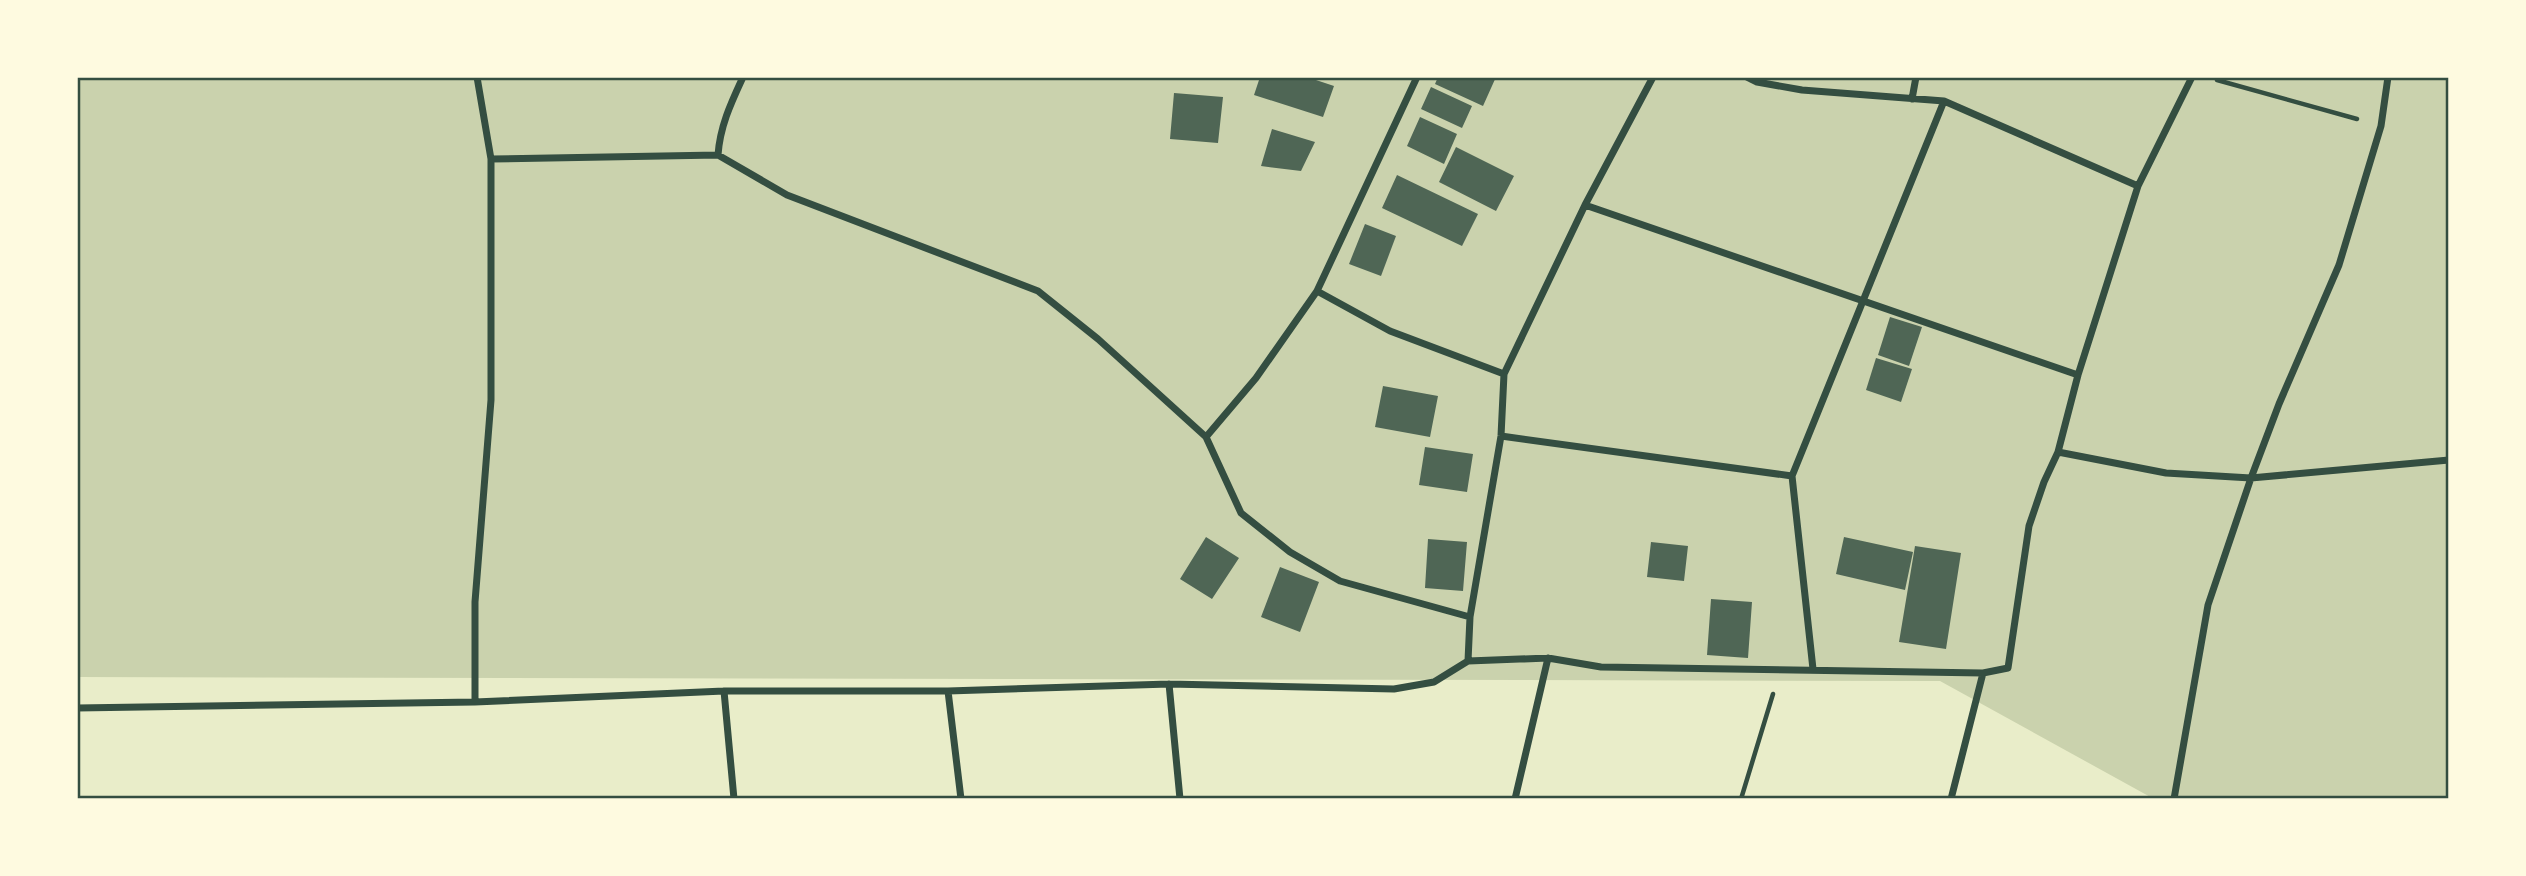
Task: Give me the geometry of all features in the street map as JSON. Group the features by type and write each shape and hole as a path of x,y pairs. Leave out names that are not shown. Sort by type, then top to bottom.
{"street":[{"path":"475,702 475,602 491,400 491,159 477,77"},
{"path":"718,155 719,135 724,118 743,77"},
{"path":"1206,437 1256,378 1317,292 1417,77"},
{"path":"1468,661 1470,617 1501,436 1504,374 1584,205 1653,77"},
{"path":"1747,77 1757,82 1802,90 1944,101 2138,186"},
{"path":"1912,99 1916,77"},
{"path":"77,708 475,702 724,691 948,691 1170,684 1394,690 1434,682 1468,661 1548,658 1601,667 1983,673 2008,668 2029,526 2058,452 2078,375 2138,186 2192,77"},
{"path":"2174,799 2208,605 2279,404 2339,265 2381,126 2388,77"},
{"path":"1814,670 1792,477 1944,101"},
{"path":"491,159 718,155 787,195 1038,291 1098,339 1206,437 1241,513 1290,552 1340,581 1470,617"},
{"path":"1584,205 2078,375"},
{"path":"1317,292 1390,331 1504,374"},
{"path":"1501,436 1792,477"},
{"path":"2058,452 2166,473 2251,478 2449,460"},
{"path":"1515,799 1548,658"},
{"path":"1951,799 1983,673"},
{"path":"1170,684 1180,799"},
{"path":"724,691 734,799"},
{"path":"948,691 961,799"}],"path":[{"path":"2205,77 2381,126"},
{"path":"1741,799 1780,670"}],"green space":[{"path":"77,77 2449,77 2449,799 2154,799 1940,681 77,677"}],"building":[{"path":"1260,77 1307,77 1334,86 1323,117 1254,95"},
{"path":"1438,77 1496,77 1483,106 1435,84"},
{"path":"1431,87 1472,106 1462,128 1421,109"},
{"path":"1174,93 1223,97 1218,143 1170,139"},
{"path":"1420,117 1457,134 1444,164 1407,146"},
{"path":"1272,129 1315,142 1301,171 1261,166"},
{"path":"1456,147 1514,176 1496,211 1439,182"},
{"path":"1397,175 1478,214 1462,246 1382,208"},
{"path":"1365,224 1396,236 1381,276 1349,264"},
{"path":"1890,317 1922,327 1909,366 1878,355"},
{"path":"1876,358 1912,369 1901,402 1866,390"},
{"path":"1383,386 1438,396 1430,437 1375,427"},
{"path":"1425,447 1473,454 1467,492 1419,485"},
{"path":"1206,537 1239,558 1212,599 1180,579"},
{"path":"1844,537 1913,552 1905,590 1836,574"},
{"path":"1428,539 1467,542 1463,591 1425,588"},
{"path":"1651,542 1688,546 1684,581 1647,577"},
{"path":"1915,546 1961,553 1946,649 1899,642"},
{"path":"1280,567 1319,582 1300,632 1261,617"},
{"path":"1711,599 1752,602 1748,658 1707,655"}]}
